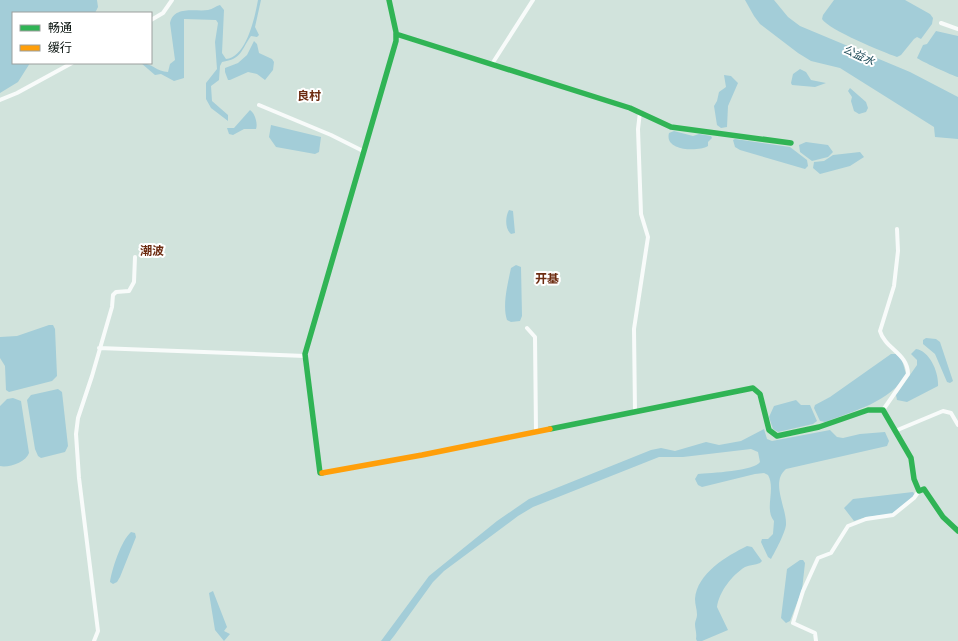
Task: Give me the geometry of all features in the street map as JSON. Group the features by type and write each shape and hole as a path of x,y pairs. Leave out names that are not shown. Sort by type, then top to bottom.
{"street":[{"path":"152,20 163,14 172,0"},
{"path":"389,0 396,41 305,356 320,473 422,455 753,388 760,394 769,430 777,436 820,427 867,410 876,408 883,410 911,458 914,479 920,491"},
{"path":"492,64 533,0"},
{"path":"941,23 958,29"},
{"path":"396,34 640,112 672,127 791,143"},
{"path":"0,100 17,93 70,64"},
{"path":"260,105 331,135 363,151"},
{"path":"635,412 634,329 648,237 641,214 638,129 640,112"},
{"path":"883,410 908,374 904,360 888,344 880,331 894,286 898,251 897,230"},
{"path":"94,641 98,631 79,478 76,434 78,418 92,376 112,307 114,294 116,292 129,291 133,285 135,257"},
{"path":"527,328 535,337 536,432"},
{"path":"99,348 305,356"},
{"path":"895,431 943,411 951,413 958,425"},
{"path":"816,641 815,633 793,623 803,591 818,558 832,553 848,526 866,519 893,515 914,498 920,491 925,490 943,517 958,530"}],"water":[{"path":"0,0 97,0 98,7 96,12 12,12 12,64 29,64 18,82 0,93"},
{"path":"258,0 261,0 255,27 259,35 257,37 251,36 243,50 234,59 222,62 220,66 219,80 211,86 212,101 228,115 228,121 211,108 206,99 206,83 217,69 215,42 218,23 216,20 184,19 184,78 174,81 161,74 155,75 142,64 148,64 161,71 168,72 170,64 175,60 170,23 172,17 176,14 186,10 208,10 220,5 224,10 222,53 226,59 233,57 245,44 255,16"},
{"name":"公益水","path":"745,0 774,0 788,17 800,26 910,72 958,97 958,139 935,137 934,127 840,68 811,61 798,53 760,24"},
{"path":"834,0 905,0 930,14 933,18 932,24 921,39 917,37 914,39 901,55 897,57 857,40 827,24 822,19 823,15"},
{"path":"936,31 958,36 958,77 917,58 923,45 927,44"},
{"path":"254,41 257,44 259,53 272,59 274,62 273,70 265,80 257,74 248,72 228,80 225,68 238,63 247,55"},
{"path":"800,69 806,72 811,80 826,83 815,87 792,85 793,74"},
{"path":"724,75 731,76 738,83 728,106 727,127 721,128 717,125 714,106 719,92 726,87"},
{"path":"850,88 866,102 868,108 866,112 859,114 854,111 851,101 852,97 848,91"},
{"path":"250,110 256,119 256,129 244,129 233,135 229,134 227,128 234,128"},
{"path":"271,125 321,137 319,152 315,154 276,147 269,137"},
{"path":"674,131 693,136 699,134 711,136 712,138 708,142 708,146 703,148 690,149 677,147 669,139 669,133"},
{"path":"735,139 790,147 807,160 808,166 805,169 740,150 735,147 733,140"},
{"path":"806,142 828,145 833,152 828,157 812,161 800,152 799,145"},
{"path":"860,152 864,157 850,166 820,174 813,168 814,162 824,161 833,155"},
{"path":"509,210 513,211 515,233 511,234 506,223"},
{"path":"516,265 521,267 522,316 520,321 511,322 507,320 505,301 511,268"},
{"path":"53,325 55,329 57,376 52,381 9,392 6,390 5,366 0,358 0,337 17,336"},
{"path":"926,338 936,339 940,342 953,381 950,383 947,382 935,354 923,344 923,340"},
{"path":"916,349 925,354 933,363 937,375 938,386 907,402 897,400 896,395 917,365 917,360 911,354"},
{"path":"891,354 896,354 902,360 906,374 891,392 881,399 859,409 825,422 820,421 814,408 815,405 830,397"},
{"path":"58,389 62,392 68,446 65,452 41,458 38,456 35,449 27,400 31,395"},
{"path":"13,398 21,401 29,453 21,462 17,464 0,466 0,406 7,399"},
{"path":"796,400 801,405 810,405 817,421 813,424 778,432 773,429 769,417 774,406"},
{"path":"764,429 767,439 772,441 830,430 837,437 843,438 860,434 885,432 889,441 887,446 786,469 781,474 779,488 786,518 786,525 771,559 768,557 761,542 762,539 768,539 773,534 774,521 770,511 771,486 768,475 764,473 755,474 702,487 698,485 695,479 698,474 750,468 760,462 758,452 751,449 683,457 659,457 533,507 518,516 444,571 433,582 390,641 381,641 429,576 497,521 529,499 651,450 661,448 675,451 706,442 719,445 741,441"},
{"path":"913,492 915,495 892,514 866,517 854,521 844,508 853,499"},
{"path":"131,532 135,533 136,537 120,577 117,582 113,584 110,582 120,548"},
{"path":"747,546 752,547 762,561 758,564 745,567 740,570 727,584 720,596 717,607 728,630 702,641 697,641 695,624 697,613 695,599 701,581 714,566"},
{"path":"800,560 803,560 805,563 802,590 790,621 786,623 781,618 787,569"},
{"path":"213,591 227,627 224,631 230,634 224,641 215,630 209,593"}],"traffic: fast":[{"path":"322,473 320,473 305,354 396,41 396,32 389,0"},
{"path":"396,34 630,108 671,127 791,143"},
{"path":"550,429 753,388 760,394 769,430 777,436 819,427 868,410 883,410 911,458 914,479 919,491 924,489 943,517 958,531"}],"traffic: slow":[{"path":"322,473 422,455 550,429"}],"district":[{"name":"良村","path":"309,95"},
{"name":"潮波","path":"152,250"},
{"name":"开基","path":"547,278"}]}
